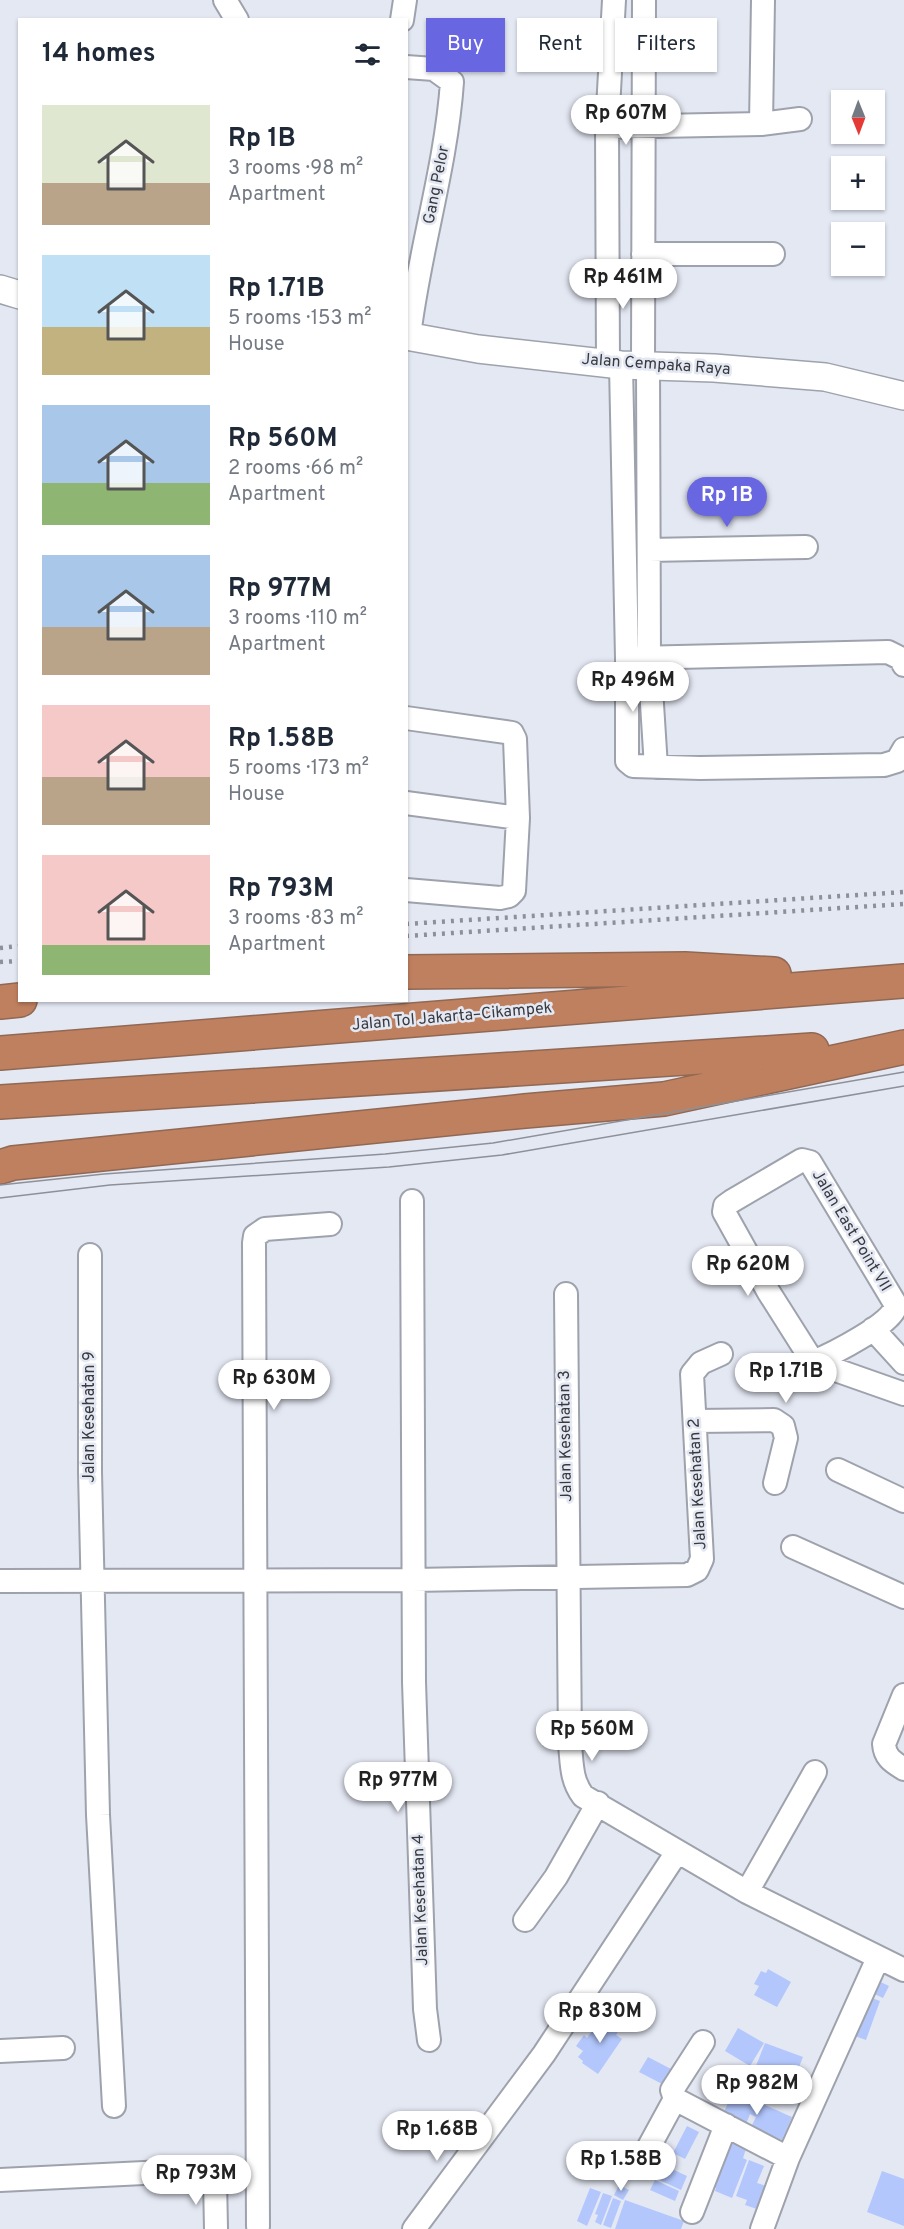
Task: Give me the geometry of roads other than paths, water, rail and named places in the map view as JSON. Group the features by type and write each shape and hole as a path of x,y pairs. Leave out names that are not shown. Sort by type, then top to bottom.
{"highway":[{"path":"408,972 685,969 902,981"},
{"name":"Jalan Tol Jakarta–Cikampek","path":"0,1053 902,981"},
{"path":"0,1002 18,1000"},
{"path":"0,1102 904,1046"},
{"path":"0,1167 13,1163 664,1099 904,1046"}],"street":[{"path":"225,0 236,18"},
{"path":"402,18 405,0"},
{"path":"614,0 607,127 649,550 627,761 633,766 700,768 884,765 897,760 904,749"},
{"path":"638,658 630,365 643,254 644,0"},
{"path":"760,124 764,0"},
{"name":"Gang Pelor","path":"408,67 434,69 452,82 437,192 415,287 408,336"},
{"path":"607,127 760,124 800,119"},
{"path":"643,254 773,254"},
{"path":"0,289 18,294"},
{"name":"Jalan Cempaka Raya","path":"408,336 478,349 630,365 825,377 904,396"},
{"path":"649,550 806,547"},
{"path":"638,658 888,652 900,658 904,665"},
{"path":"408,718 512,733 515,739 518,818 514,891 509,896 500,898 408,890"},
{"path":"408,803 518,818"},
{"name":"Jalan East Point VII","path":"802,1160 810,1162 896,1305 892,1314 873,1329 813,1362 768,1291 727,1219 724,1212 725,1206 802,1160"},
{"name":"Jalan Kesehatan 4","path":"412,1201 413,1580 417,1800 425,2009 429,2040"},
{"path":"258,2226 254,1579 255,1236 265,1229 330,1224"},
{"name":"Jalan Kesehatan 9","path":"90,1256 92,1580 98,1815 114,2106"},
{"name":"Jalan Kesehatan 3","path":"566,1294 570,1745 576,1787 583,1796 747,1893 904,1970"},
{"path":"873,1329 904,1362"},
{"name":"Jalan Kesehatan 2","path":"568,1578 687,1575 697,1570 702,1559 692,1374 701,1363 721,1354"},
{"path":"813,1362 904,1394"},
{"path":"694,1422 774,1420 783,1426 786,1438 775,1483"},
{"path":"838,1470 904,1501"},
{"path":"793,1547 904,1597"},
{"path":"0,1581 568,1578"},
{"path":"904,1695 884,1744 890,1760 904,1769"},
{"path":"747,1893 815,1772"},
{"path":"525,1920 555,1876 598,1803"},
{"path":"414,2229 544,2054 677,1852"},
{"path":"762,2229 788,2158 878,1958"},
{"path":"645,2154 675,2100 672,2090 702,2042"},
{"path":"0,2051 63,2048"},
{"path":"675,2100 788,2158"},
{"path":"692,2212 726,2126"},
{"path":"0,2180 200,2172 215,2179 216,2229"}],"tram line":[{"path":"0,1185 104,1174 385,1154 493,1143 904,1072"},
{"path":"0,1198 110,1185 389,1167 502,1155 904,1086"}],"railway":[{"path":"408,924 904,892"},
{"path":"408,936 904,904"},
{"path":"0,948 18,946"},
{"path":"0,962 18,961"}]}
